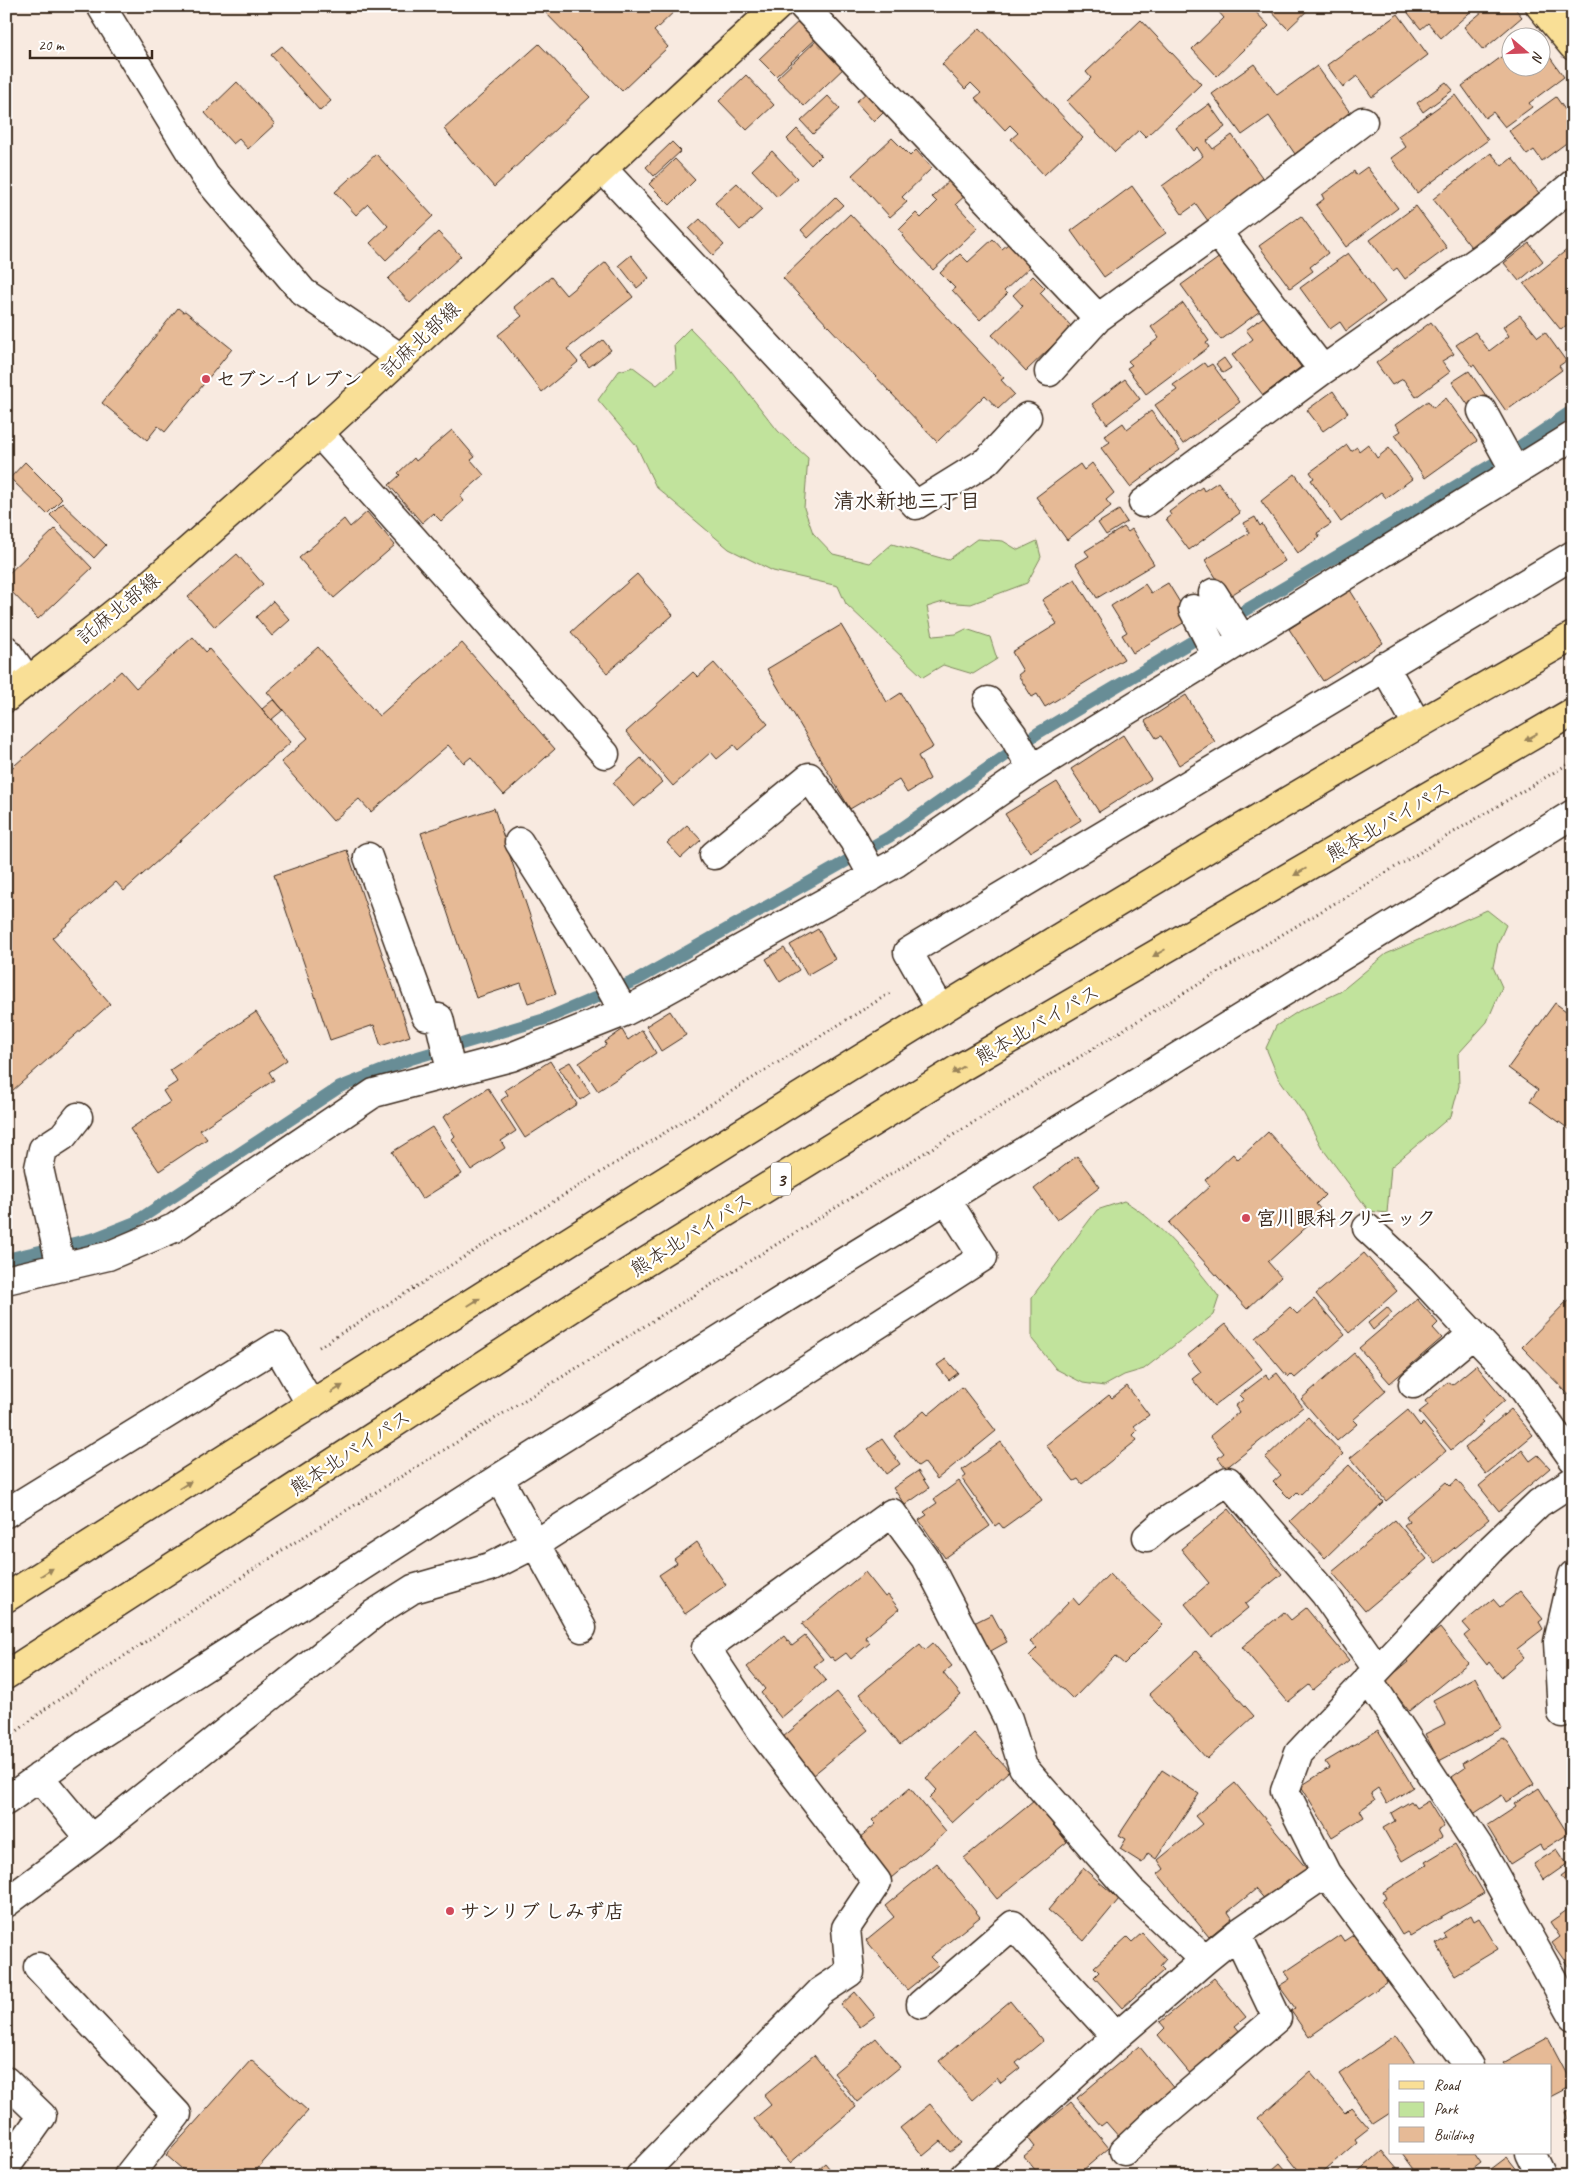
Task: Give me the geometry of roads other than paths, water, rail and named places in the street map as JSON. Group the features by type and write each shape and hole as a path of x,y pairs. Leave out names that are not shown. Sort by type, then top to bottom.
{"main road":[{"name":"託麻北部線","path":"6,698 164,573 400,358 778,6"},
{"path":"1540,6 1573,46"},
{"path":"6,1598 941,1010 1417,724 1573,636"},
{"name":"熊本北バイパス","path":"6,1675 592,1295 944,1079 1573,712"}],"street":[{"path":"101,6 205,176 303,292 400,358"},
{"path":"803,6 1098,318"},
{"path":"1049,372 1098,318 1217,232 1363,121"},
{"path":"602,168 916,505 987,461 1027,417"},
{"path":"1143,503 1323,370 1495,249 1573,184"},
{"path":"1217,232 1323,370"},
{"path":"1482,411 1507,457"},
{"path":"318,432 605,754"},
{"path":"6,1280 60,1261 108,1256 174,1228 374,1093 450,1065 511,1057 621,1007 870,870 896,863 1216,624 1507,457 1573,436"},
{"path":"941,1010 908,952 1384,666 1573,555"},
{"path":"6,650 28,681"},
{"path":"1384,666 1417,724"},
{"path":"988,701 1013,735 1029,764"},
{"path":"714,855 809,777 854,841 870,870"},
{"path":"6,1801 94,1739 499,1478 946,1199 1573,814"},
{"path":"519,842 605,978 621,1007"},
{"path":"368,857 426,1016 439,1018 450,1065"},
{"path":"60,1261 39,1168 43,1149 63,1136 78,1117"},
{"path":"6,1903 91,1839 375,1613 413,1589 490,1567 537,1542 983,1257 946,1199"},
{"path":"1367,1228 1420,1277 1518,1381 1573,1459"},
{"path":"1413,1384 1473,1334"},
{"path":"6,1513 277,1346 311,1405"},
{"path":"499,1478 537,1542 582,1628"},
{"path":"1147,1537 1162,1524 1228,1481 1325,1594 1479,1847 1573,2016"},
{"path":"1467,2064 1326,1873 1285,1791 1299,1753 1372,1674 1499,1541 1539,1503 1570,1488"},
{"path":"640,2176 820,1992 850,1972 846,1928 877,1882 761,1730 706,1648 892,1513 925,1558 990,1681 1008,1719 1023,1767 1129,1889 1205,1960"},
{"path":"1562,1713 1558,1642 1573,1575"},
{"path":"39,1777 91,1839"},
{"path":"964,2176 1116,2037 1205,1960 1237,1934 1326,1873"},
{"path":"920,2004 1014,1925 1116,2037"},
{"path":"1124,2151 1277,2018 1237,1934"},
{"path":"38,1967 177,2114 128,2176"},
{"path":"6,2081 42,2116 8,2164 6,2163"},
{"path":"1530,2154 1541,2176"}],"waterway":[{"path":"1227,621 1498,461 1573,410"},
{"path":"6,1259 95,1238 135,1222 340,1087 411,1059 545,1019 637,980 889,837 1038,733 1208,632"}],"place":[{"name":"セブン-イレブン","path":"206,379"},
{"name":"宮川眼科クリニック","path":"1246,1218"},
{"name":"サンリブ しみず店","path":"450,1911"}],"district":[{"name":"清水新地三丁目","path":"907,501"}]}
